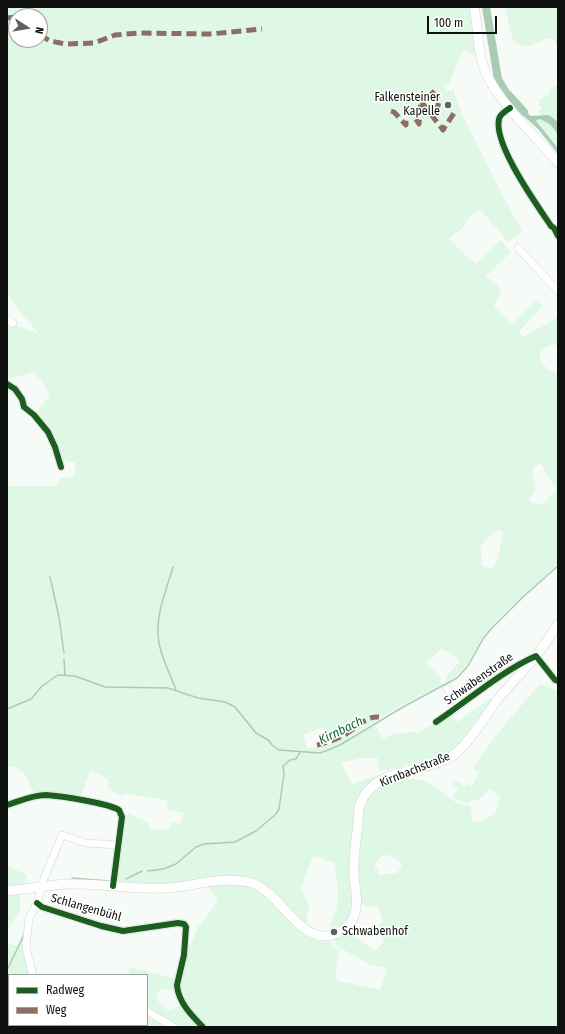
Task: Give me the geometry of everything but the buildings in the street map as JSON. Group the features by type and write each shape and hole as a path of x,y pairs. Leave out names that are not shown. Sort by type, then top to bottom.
{"main road":[{"path":"474,7 482,62 491,83 510,108 558,163"},
{"name":"Kirnbachstraße","path":"7,891 67,884 168,888 224,880 237,880 251,883 263,888 308,931 320,936 330,936 339,933 350,924 356,908 354,876 356,835 360,804 368,790 381,781 400,773 428,766 449,758 459,750 498,698 536,656 558,624"}],"street":[{"path":"510,108 499,118 501,138 507,154 520,179 551,226 556,227 558,236"},
{"path":"518,248 558,291"},
{"path":"7,384 15,389 22,399 24,407 34,415 48,432 56,447 61,467"},
{"path":"536,656 558,682"},
{"name":"Schwabenstraße","path":"436,722 521,664 536,656"},
{"name":"Schwabenstraße","path":"447,689 460,706"},
{"path":"7,805 23,799 46,795 114,807 119,810 122,817 113,886"},
{"name":"Schlangenbühl","path":"32,974 26,938 29,918 38,903 43,881 62,835 86,843 119,845"},
{"name":"Schlangenbühl","path":"38,903 42,907 101,926 124,931 184,924 186,927 186,942 178,992 180,998 193,1017 203,1027"},
{"path":"148,1012 174,1027"}],"shaded area":[{"path":"7,7 471,7 478,55 473,55 467,51 464,51 461,54 449,85 445,86 446,91 452,90 453,87 454,94 462,113 522,231 508,242 481,210 469,217 462,229 449,238 476,264 501,240 511,252 485,277 494,282 501,290 494,307 512,325 536,300 543,306 518,332 524,337 558,317 558,347 554,344 548,346 541,351 540,357 541,361 548,370 558,372 558,565 514,604 486,634 474,655 460,673 446,683 445,682 448,674 460,661 442,648 426,663 441,678 440,682 444,684 402,705 351,736 352,738 375,725 383,739 395,733 419,732 451,714 457,722 491,698 494,701 474,724 463,741 447,756 428,762 414,763 379,772 378,758 361,758 341,763 352,784 379,775 395,772 365,790 353,911 345,924 334,931 330,925 337,907 338,892 335,863 313,856 301,888 310,908 308,910 307,919 310,929 262,884 182,885 120,883 118,880 118,874 125,815 130,814 149,823 150,830 169,829 172,822 181,824 184,813 168,809 167,800 127,794 121,796 108,788 108,779 90,770 81,798 34,794 22,771 7,766 7,486 56,486 61,478 74,477 76,463 61,459 50,431 37,411 50,395 34,372 7,380 7,322 37,333 37,331 18,310 7,291","holes":["541,464 556,490 543,504 533,503 528,500 536,489 532,470 535,466","498,530 503,532 498,559 493,569 483,566 480,546","326,728 333,743 323,747 307,748 303,735 318,729"]},
{"path":"505,7 558,7 558,50 555,42 549,38 527,47 517,44 512,37"},
{"path":"558,84 558,122 549,115 539,115 538,112 542,108 538,101 551,93 550,89"},
{"path":"519,102 531,116 549,115 558,122 558,136 553,127 548,123 539,119 536,121 557,147 558,146 558,154 538,129 517,110 516,106"},
{"path":"539,119 552,126 557,133 558,147 536,121"},
{"path":"540,684 556,690 558,689 558,1027 205,1027 184,1003 178,988 183,963 198,927 218,901 208,886 233,884 251,887 259,891 267,897 301,932 321,939 327,943 330,941 340,950 336,968 336,978 339,981 380,990 387,968 370,965 337,946 334,940 348,932 375,951 384,942 377,927 383,922 377,905 371,907 362,904 360,905 358,890 357,875 361,825 367,800 377,788 383,784 391,781 414,779 426,781 454,801 471,806 472,820 478,822 492,816 498,807 500,796 488,789 479,799 471,801 471,803 463,802 453,797 458,789 452,784 457,781 465,787 466,784 472,786 479,772 473,769 480,758 513,715","holes":["384,855 389,855 402,865 397,873 378,875 378,869 374,868 378,860"]},
{"path":"7,866 27,875 24,886 7,888"},
{"path":"20,892 20,909 7,932 7,894"},
{"path":"24,930 26,932 22,948 25,950 31,974 8,974 8,1026 148,1026 148,1013 172,1027 7,1027 7,943 17,946"},
{"path":"130,967 177,979 175,990 161,989 157,994 157,1000 168,1010 182,1004 202,1027 176,1027 148,1011 148,974 128,974"}],"waterway":[{"path":"486,7 498,79 505,91 524,112"},
{"name":"Kirnbach","path":"7,709 31,699 42,686 58,675 75,676 105,687 168,688 198,698 225,702 235,707 256,733 268,740 279,750 320,753 340,745 403,707 457,678 468,666 483,639 491,629 523,597 558,566"},
{"path":"173,567 159,614 158,634 162,655 176,690"},
{"path":"50,577 59,617 64,653"},
{"path":"64,659 65,675"},
{"path":"148,871 163,869 176,864 196,847 204,844 235,842 256,831 276,814 279,809 284,774 283,766 290,760 296,759 300,752"},
{"path":"126,879 142,871"},
{"path":"72,878 109,881"},
{"path":"7,970 23,937"}],"marked path":[{"path":"48,40 66,44 94,43 115,35 139,33 210,34 262,29"},
{"path":"431,91 437,97 439,102 434,118"},
{"path":"391,111 394,112 406,125 406,104 419,124 421,101 443,130 454,113"},
{"path":"317,745 343,736 370,718 379,717"}],"cycle path":[{"path":"510,108 502,114 499,119 499,130 503,143 509,158 527,190 558,236"},
{"path":"7,384 15,389 22,399 24,407 34,415 48,432 55,447 61,467"},
{"path":"436,722 497,678 536,656 555,680 558,681"},
{"path":"7,805 31,797 46,795 95,802 119,810 122,817 113,886"},
{"path":"37,903 42,907 101,926 123,931 178,923 184,924 186,927 184,955 177,985 178,991 186,1008 203,1027"}],"place":[{"name":"Falkensteiner Kapelle","path":"448,105"},
{"name":"Schwabenhof","path":"334,932"}]}
